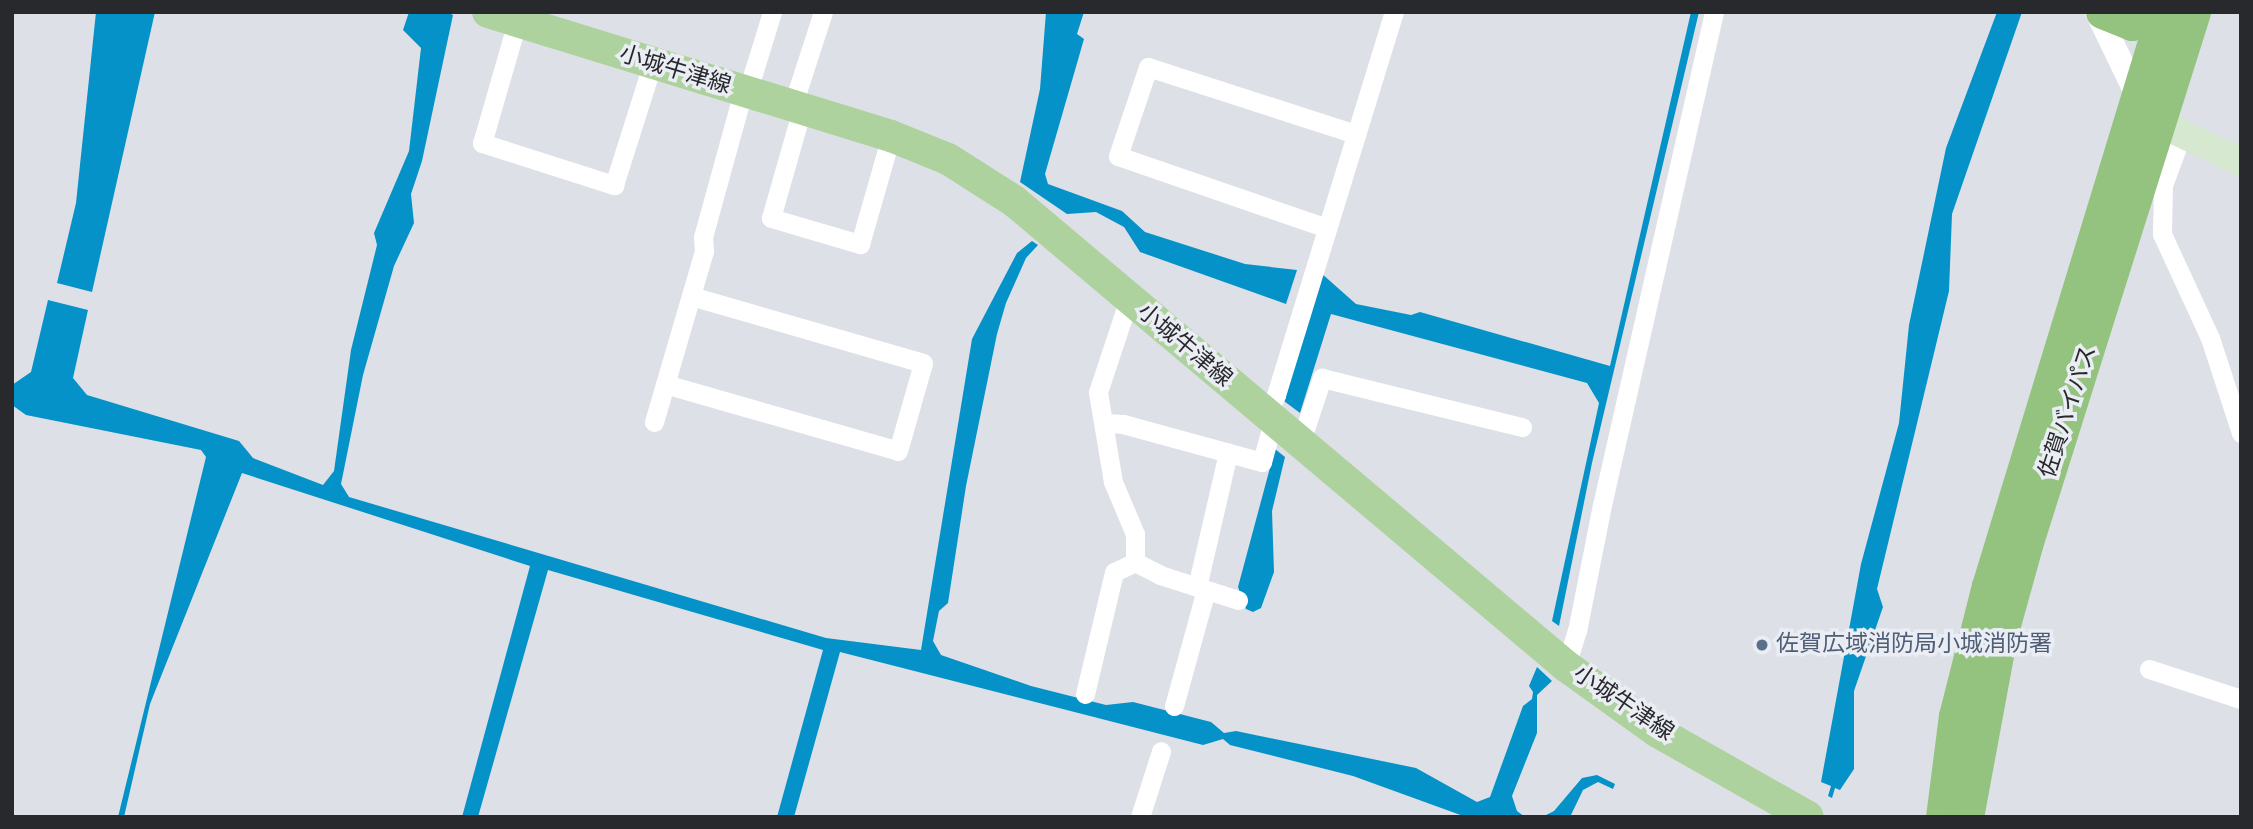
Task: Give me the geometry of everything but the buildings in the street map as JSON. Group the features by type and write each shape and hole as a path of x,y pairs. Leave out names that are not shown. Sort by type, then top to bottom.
{"highway":[{"path":"2100,12 2132,24 2161,12"},
{"name":"佐賀バイパス","path":"1942,817 1955,716 1988,586 2137,100 2161,12"},
{"name":"佐賀バイパス","path":"1968,817 2000,639 2026,545 2171,129 2194,12"}],"main road":[{"name":"小城牛津線","path":"503,17 652,65 891,136 948,159 1014,201 1566,666 1658,732 1808,817"},
{"path":"2171,129 2241,162"}],"street":[{"path":"654,422 691,296 740,103 747,93 772,12"},
{"path":"823,12 797,92 802,109 771,218 860,244 891,136"},
{"path":"1105,424 1123,424 1262,462 1276,395 1394,12"},
{"path":"1566,666 1577,631 1602,505 1714,12"},
{"path":"2100,12 2137,100 2171,129 2163,185 2162,234 2210,338 2241,433"},
{"path":"503,17 482,143 614,185 652,65"},
{"path":"1327,228 1118,156 1147,67 1356,134"},
{"path":"665,384 898,451 923,363 691,296"},
{"path":"1132,301 1125,311 1098,392 1113,482 1135,534 1135,562"},
{"path":"1300,444 1322,378 1522,427"},
{"path":"1174,706 1228,453"},
{"path":"1135,562 1160,575 1238,600"},
{"path":"1085,694 1114,572 1135,562"},
{"path":"2149,669 2241,699"},
{"path":"1140,817 1161,751"}],"water":[{"path":"96,12 155,12 92,292 57,283 76,203"},
{"path":"409,12 446,12 453,15 422,161 411,194 414,223 394,266 363,375 341,484 349,497 826,638 921,650 972,339 1017,253 1032,241 1038,245 1026,258 1006,303 997,334 966,486 948,603 939,611 933,641 941,655 1031,686 1106,705 1133,702 1211,722 1224,733 1236,731 1416,768 1477,802 1490,797 1523,706 1532,699 1533,692 1529,686 1537,667 1552,681 1537,695 1537,733 1512,796 1517,811 1525,817 1466,817 1353,776 1230,745 1223,739 1203,745 840,652 794,817 777,817 823,650 548,570 478,817 462,817 530,566 242,473 150,704 124,817 118,817 206,457 201,450 26,415 12,405 12,385 31,372 48,300 88,310 73,378 87,395 239,441 253,458 323,485 334,471 351,350 377,245 374,233 409,151 421,48 403,30"},
{"path":"1046,12 1084,12 1077,34 1084,39 1045,174 1048,184 1122,211 1145,232 1245,264 1297,270 1286,304 1140,252 1124,227 1096,212 1067,214 1020,182 1040,89"},
{"path":"1691,12 1699,12 1592,463 1559,626 1552,621 1599,403 1587,383 1331,314 1300,413 1284,401 1321,273 1356,304 1411,315 1420,312 1610,366"},
{"path":"1997,12 2022,12 1952,214 1949,291 1877,589 1883,607 1854,691 1854,769 1840,790 1835,788 1832,798 1828,796 1831,786 1821,782 1861,564 1899,423 1909,325 1946,148"},
{"path":"1275,449 1285,457 1272,511 1274,572 1261,608 1253,612 1246,609 1238,587"},
{"path":"1597,775 1615,784 1613,789 1598,782 1583,790 1570,817 1542,817 1554,811 1582,778"}],"place":[{"name":"佐賀広域消防局小城消防署","path":"1762,645"}]}
